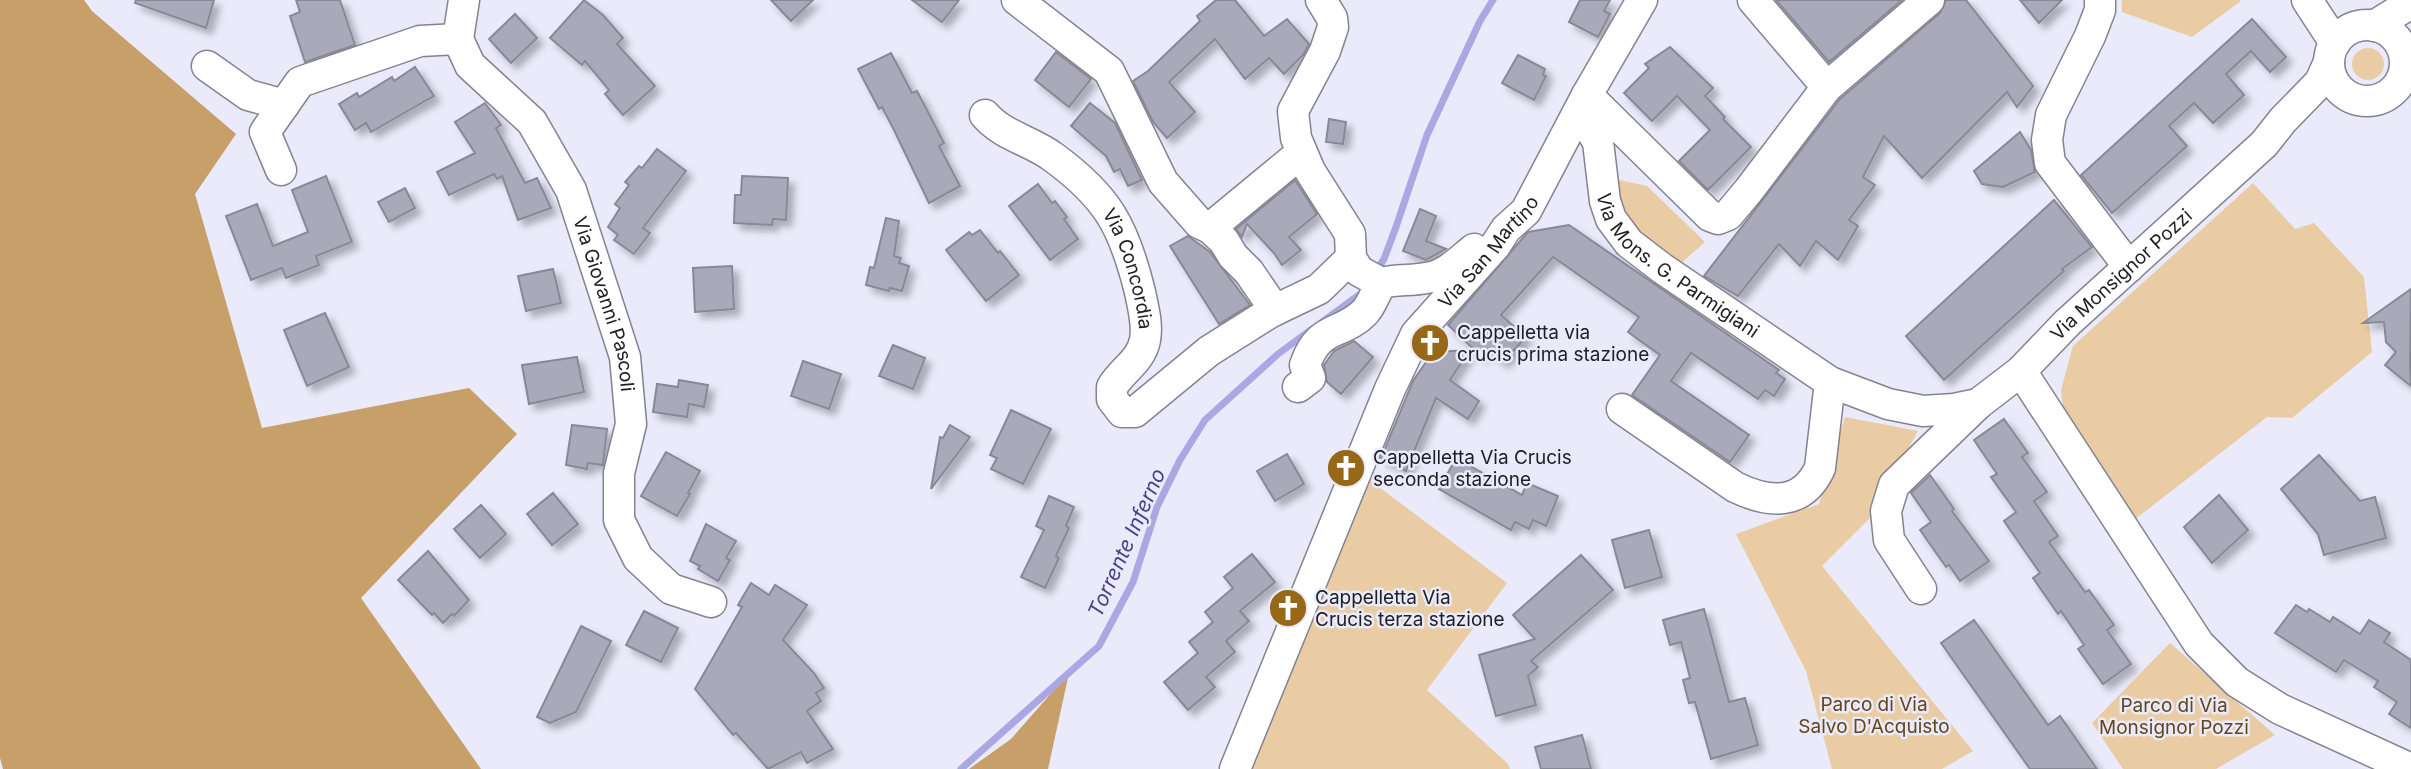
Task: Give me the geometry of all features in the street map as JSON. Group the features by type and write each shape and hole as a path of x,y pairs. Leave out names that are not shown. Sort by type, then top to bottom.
{"street":[{"path":"281,170 265,132 300,82 420,41 458,39 464,0"},
{"path":"1017,0 1109,71 1163,182 1199,223 1210,228 1250,272 1275,310"},
{"path":"1298,387 1310,378 1305,365 1311,349 1322,338 1365,312 1367,273 1350,234 1301,153 1292,115 1330,40 1333,27 1330,13 1321,0"},
{"name":"Via San Martino","path":"1235,769 1390,389 1416,334 1495,246 1506,229 1526,211 1581,106 1642,0"},
{"path":"1753,0 1827,87"},
{"path":"1581,106 1710,216 1718,219 1728,215 1749,190 1827,87 1928,0"},
{"path":"2100,0 2100,10 2090,36 2051,116 2047,139 2050,163 2129,267"},
{"path":"2307,0 2349,39"},
{"path":"2319,0 2349,39"},
{"path":"2264,144 2320,82 2349,39 2411,2"},
{"path":"2389,32 2407,52 2401,95 2367,101 2343,92 2336,84 2349,39 2389,32"},
{"name":"Via Giovanni Pascoli","path":"458,39 470,65 532,122 571,191 625,357 631,424 619,473 619,520 638,558 671,589 711,602"},
{"path":"206,66 248,95 284,105"},
{"path":"2264,144 2290,130 2343,92"},
{"name":"Via Mons. G. Parmigiani","path":"1581,106 1598,142 1606,205 1615,226 1626,240 1663,269 1830,382 1888,404 1923,411 1954,410 1978,404"},
{"name":"Via Concordia","path":"985,116 990,122 1046,152 1076,173 1107,206 1125,239 1134,265 1146,326 1140,355 1112,387 1112,399 1122,412 1135,412 1209,351 1275,310 1319,289 1367,273"},
{"name":"Via Monsignor Pozzi","path":"1921,589 1889,540 1886,511 1895,485 1978,404 2021,371 2067,323 2264,144"},
{"path":"1210,228 1301,153"},
{"path":"1367,273 1425,279 1443,274 1487,239 1506,229"},
{"path":"2021,371 2199,644 2237,682 2280,709 2411,769"},
{"path":"1622,409 1735,487 1754,496 1777,499 1802,490 1814,479 1820,468 1830,382"},
{"path":"1923,411 1933,430 1929,452"}],"green space":[{"path":"2122,0 2241,1 2192,37 2122,12"},
{"path":"2368,48 2379,53 2384,64 2379,75 2368,80 2357,75 2352,64 2357,53"},
{"path":"1615,179 1647,186 1705,242 1678,266 1629,243"},
{"path":"2253,183 2295,229 2314,223 2364,277 2372,352 2292,418 2267,417 2134,520 2063,407 2061,390 2073,346"},
{"name":"Parco di Via Salvo D'Acquisto","path":"1845,417 1918,431 1869,519 1822,566 1973,751 1942,769 1832,769 1806,671 1736,534 1819,504"},
{"path":"1367,478 1507,583 1427,690 1508,764 1510,769 1252,769"},
{"name":"Parco di Via Monsignor Pozzi","path":"2170,643 2275,735 2216,769 2123,769 2092,723"}],"shaded area":[{"path":"0,0 84,0 92,11 236,134 195,194 262,428 469,388 517,434 361,598 481,769 3,769 0,758"},
{"path":"1069,673 1048,769 969,769 1011,739"}],"building":[{"path":"136,0 214,0 206,28 135,3"},
{"path":"296,0 340,0 355,45 305,62 290,16 300,12"},
{"path":"584,0 603,15 623,38 617,44 655,86 623,115 605,94 609,90 585,61 582,65 550,38"},
{"path":"771,0 813,0 791,21"},
{"path":"912,0 959,0 942,22"},
{"path":"1216,0 1235,0 1264,36 1287,19 1309,44 1303,55 1284,74 1269,58 1245,79 1215,39 1169,82 1195,112 1167,138 1153,122 1133,81 1148,71 1200,21 1197,16"},
{"path":"1580,0 1610,0 1604,11 1610,14 1598,37 1569,22"},
{"path":"1776,0 1902,0 1829,62"},
{"path":"1946,0 1966,0 2033,86 2017,107 2007,92 1922,178 1884,136 1863,177 1875,185 1849,220 1858,226 1838,260 1816,241 1800,266 1779,244 1738,296 1704,276 1840,99 1940,13"},
{"path":"2020,0 2062,0 2039,23"},
{"path":"515,14 537,38 511,63 489,39"},
{"path":"2252,19 2286,57 2270,72 2251,51 2226,74 2244,95 2213,123 2194,103 2169,126 2187,146 2112,213 2081,175"},
{"path":"1670,47 1713,88 1705,96 1751,147 1708,190 1679,161 1710,130 1677,96 1652,121 1624,93 1649,68 1645,64"},
{"path":"1056,52 1091,79 1069,107 1035,80"},
{"path":"891,53 912,93 917,91 927,110 944,143 939,146 960,186 929,203 882,107 879,109 858,69"},
{"path":"1518,55 1545,69 1543,75 1546,76 1534,100 1502,83"},
{"path":"415,67 434,96 371,132 366,123 355,130 339,104 357,93 359,97 392,77 394,81"},
{"path":"485,103 501,125 496,128 525,183 537,178 551,208 518,220 502,176 497,179 494,174 449,195 437,172 475,153 455,122"},
{"path":"1090,103 1115,123 1142,180 1128,186 1120,169 1114,172 1106,156 1071,126"},
{"path":"1329,119 1346,122 1343,144 1326,142"},
{"path":"2020,132 2031,150 2035,172 2003,187 1982,184 1974,171"},
{"path":"657,149 686,171 643,228 650,233 634,254 614,240 618,235 608,227 620,208 615,204 629,185 625,182 639,166 642,168"},
{"path":"326,176 352,242 316,256 319,265 286,278 282,268 251,280 226,216 257,204 273,246 308,232 292,190"},
{"path":"742,176 788,178 786,220 773,219 772,225 734,223 735,195 741,195"},
{"path":"1295,180 1317,214 1289,237 1301,250 1282,265 1247,224 1242,237 1236,229"},
{"path":"1038,184 1067,217 1064,219 1078,239 1050,260 1009,206"},
{"path":"405,188 415,208 389,222 378,202"},
{"path":"2054,200 2092,247 2062,269 2064,271 1944,380 1906,336"},
{"path":"1420,209 1436,216 1426,241 1446,249 1426,260 1403,251"},
{"path":"886,218 899,221 894,256 901,258 899,263 909,266 902,291 890,288 889,291 866,285 870,267 874,268"},
{"path":"1569,225 1779,370 1776,373 1785,379 1774,396 1765,390 1758,399 1691,353 1671,381 1749,435 1730,462 1632,395 1660,355 1628,332 1639,317 1553,257 1501,315 1526,337 1503,362 1488,349 1481,356 1448,325 1528,232"},
{"path":"980,230 1019,275 986,301 946,250 969,232 972,235"},
{"path":"1188,236 1210,252 1250,305 1219,324 1170,246"},
{"path":"732,266 734,309 695,312 693,268"},
{"path":"553,269 561,303 526,311 518,276"},
{"path":"2411,289 2411,386 2385,365 2396,352 2386,342 2384,322 2363,323"},
{"path":"325,313 349,367 307,386 284,330"},
{"path":"1354,341 1373,357 1341,394 1327,382 1324,365 1334,351"},
{"path":"893,345 925,358 913,389 879,376"},
{"path":"1470,350 1450,380 1479,401 1468,419 1436,398 1406,471 1381,458 1413,381 1433,352"},
{"path":"577,357 584,392 529,404 522,365"},
{"path":"803,361 841,374 829,409 791,396"},
{"path":"679,380 708,385 704,407 689,404 687,417 653,412 657,384 678,387"},
{"path":"1011,410 1051,429 1023,484 991,469 997,458 990,455"},
{"path":"2004,419 2028,453 2022,457 2047,492 2034,501 2058,536 2049,542 2085,592 2089,590 2114,625 2107,630 2131,664 2103,684 2078,649 2084,645 2061,611 2058,614 2033,578 2040,573 2004,521 2016,512 1991,477 1997,474 1974,440"},
{"path":"572,425 607,429 603,465 588,463 587,469 566,465"},
{"path":"950,425 970,437 931,489 940,437 943,438"},
{"path":"666,452 700,471 677,516 641,496"},
{"path":"1287,454 1304,484 1275,501 1257,471"},
{"path":"2319,455 2360,501 2375,497 2386,538 2324,555 2318,534 2281,489"},
{"path":"1456,458 1522,495 1527,483 1558,496 1546,526 1533,520 1529,529 1515,522 1511,530 1439,489"},
{"path":"1930,475 1954,509 1952,511 1989,561 1960,581 1949,565 1946,567 1920,530 1931,522 1911,493"},
{"path":"553,493 578,524 552,545 527,514"},
{"path":"2219,495 2248,530 2212,563 2184,527"},
{"path":"1049,496 1074,507 1066,526 1069,528 1056,556 1059,558 1045,588 1021,577 1044,530 1036,526"},
{"path":"481,505 506,534 480,558 454,529"},
{"path":"706,524 736,541 726,558 730,560 718,581 690,561"},
{"path":"1649,530 1662,577 1625,588 1612,540"},
{"path":"428,551 469,600 443,623 398,580"},
{"path":"1252,554 1275,582 1240,611 1249,621 1226,641 1235,652 1206,677 1215,687 1188,710 1164,682 1198,653 1189,642 1213,622 1205,612 1233,588 1224,577"},
{"path":"1581,555 1613,590 1531,661 1538,667 1528,676 1536,705 1496,716 1479,655 1535,639 1513,615"},
{"path":"751,583 769,595 775,585 807,605 783,640 814,673 824,688 816,693 821,701 807,711 833,749 807,763 801,752 768,769 736,733 733,735 695,689 742,607 738,605"},
{"path":"2296,605 2307,612 2309,609 2330,622 2333,617 2360,634 2369,620 2390,633 2384,642 2411,660 2411,728 2389,714 2397,702 2374,687 2378,681 2344,660 2336,672 2275,633"},
{"path":"1704,609 1729,702 1745,698 1758,745 1711,759 1695,702 1689,703 1683,680 1690,678 1681,642 1670,645 1663,620"},
{"path":"644,611 678,628 661,662 626,645"},
{"path":"1974,620 2048,725 2060,716 2097,769 2030,769 1941,643"},
{"path":"581,626 611,641 576,712 550,723 537,717"},
{"path":"1582,735 1591,769 1541,769 1535,747"}],"waterway":[{"name":"Torrente Inferno","path":"1375,273 1384,259 1427,135 1480,21 1493,0"},
{"name":"Torrente Inferno","path":"1322,322 1363,292"},
{"name":"Torrente Inferno","path":"961,769 1099,646 1133,582 1157,507 1180,460 1205,420 1278,354 1312,329"}],"place":[{"name":"Cappelletta via crucis prima stazione","path":"1430,343"},
{"name":"Cappelletta Via Crucis seconda stazione","path":"1346,468"},
{"name":"Cappelletta Via Crucis terza stazione","path":"1288,608"}]}
